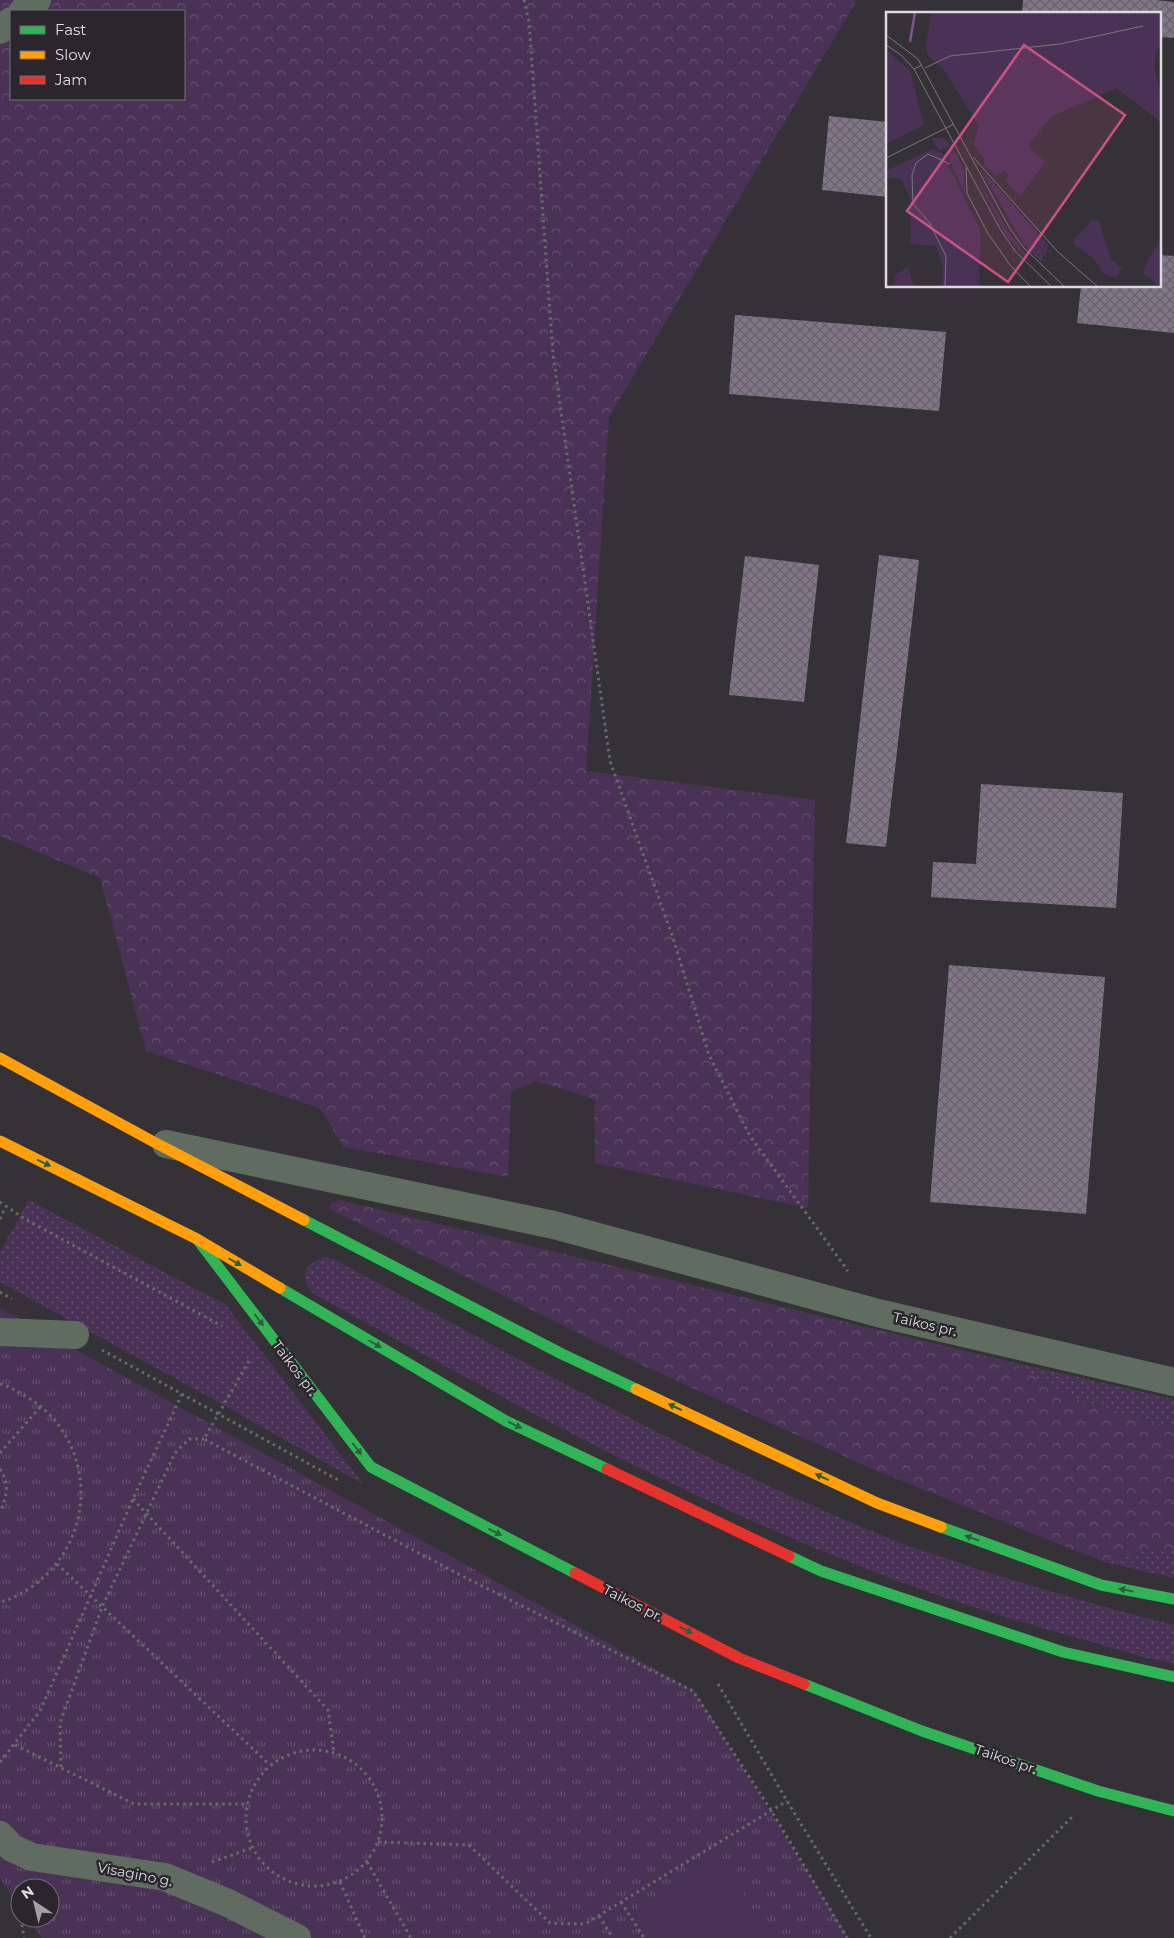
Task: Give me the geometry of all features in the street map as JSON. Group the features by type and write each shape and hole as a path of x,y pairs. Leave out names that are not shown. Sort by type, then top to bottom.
{"main road":[{"name":"Taikos pr.","path":"0,1058 152,1141 562,1354 877,1503 1101,1585 1174,1599"},
{"name":"Taikos pr.","path":"0,1141 197,1240 506,1421 820,1571 1063,1652 1174,1677"},
{"name":"Taikos pr.","path":"197,1240 371,1467 739,1658 922,1731 1098,1791 1174,1811"}],"street":[{"path":"24,10 37,0"},
{"path":"0,30 10,22"},
{"name":"Taikos pr.","path":"152,1141 554,1225 878,1313 1174,1382"},
{"path":"0,1332 75,1336"},
{"name":"Visagino g.","path":"0,1835 12,1848 32,1857 165,1877 228,1903 297,1938"}],"path":[{"path":"524,0 529,22 553,354 610,761 672,935 709,1054 750,1136 849,1273"},
{"path":"0,1202 23,1218 224,1328"},
{"path":"0,1219 6,1206"},
{"path":"75,1336 346,1484"},
{"path":"204,1439 254,1355"},
{"path":"0,1384 8,1386 42,1405 65,1432 79,1464 82,1500 74,1534 57,1564 34,1586 0,1602"},
{"path":"0,1762 40,1711 133,1499 182,1394"},
{"path":"0,1453 42,1405"},
{"path":"61,1767 60,1723 102,1608 175,1453 189,1439 204,1439 466,1578 693,1691 771,1810 847,1938"},
{"path":"0,1470 5,1477 7,1497 0,1512"},
{"path":"133,1499 328,1710 334,1752"},
{"path":"57,1564 270,1765"},
{"path":"715,1679 871,1938"},
{"path":"15,1745 134,1804 246,1804"},
{"path":"311,1749 334,1752 354,1762 370,1778 380,1798 383,1820 378,1842 367,1862 355,1873 340,1882 320,1887 300,1886 280,1878 264,1866 252,1848 246,1826 246,1804 255,1782 270,1765 289,1754 311,1749"},
{"path":"950,1938 1098,1791"},
{"path":"378,1842 469,1845 550,1923 585,1924 787,1801"},
{"path":"367,1862 411,1938"},
{"path":"340,1882 365,1938"},
{"path":"621,1902 644,1938"},
{"path":"599,1916 612,1936 605,1938"}],"green space":[{"path":"0,0 857,0 609,417 586,771 815,800 808,1208 595,1163 594,1099 536,1081 511,1092 508,1177 344,1147 320,1108 146,1051 100,878 0,836"},
{"path":"29,1200 226,1305 363,1484 0,1282 0,1252"},
{"path":"340,1200 1003,1360 1075,1399 1174,1428 1174,1551 1147,1550 1104,1562 875,1470 648,1368 330,1209 330,1203"},
{"path":"324,1257 334,1259 609,1407 819,1509 899,1542 984,1571 1065,1596 1174,1625 1174,1663 1147,1658 979,1609 880,1574 734,1513 522,1408 314,1294 306,1283 306,1273 311,1264"},
{"path":"0,1308 695,1691 849,1938 42,1938 35,1928 60,1928 60,1878 10,1878 10,1892 0,1878"},
{"path":"1003,1360 1174,1399 1174,1428 1075,1399"},
{"path":"1147,1550 1174,1551 1174,1578 1104,1562"},
{"path":"720,1856 770,1938 657,1938 638,1907"}],"building":[{"path":"1023,0 1156,0 1174,2 1174,38 1162,37 1162,12 1022,12"},
{"path":"829,116 886,122 886,197 822,190"},
{"path":"1162,255 1174,256 1174,333 1077,323 1081,288 1162,288"},
{"path":"735,315 946,332 939,411 729,394"},
{"path":"879,555 919,560 886,847 846,843"},
{"path":"745,556 819,565 804,702 729,695"},
{"path":"981,784 1123,793 1116,908 931,897 933,862 976,864"},
{"path":"949,965 1105,977 1086,1214 930,1202"}],"traffic: fast":[{"path":"304,1220 562,1354 636,1389"},
{"path":"197,1239 371,1467 575,1573"},
{"path":"280,1288 506,1421 607,1469"},
{"path":"941,1527 1101,1585 1174,1599"},
{"path":"789,1556 821,1571 1063,1652 1174,1677"},
{"path":"804,1684 922,1731 1098,1791 1174,1811"}],"traffic: slow":[{"path":"0,1058 152,1141 304,1220"},
{"path":"0,1141 197,1239 280,1288"},
{"path":"636,1389 877,1503 941,1527"}],"traffic: jam":[{"path":"607,1469 789,1556"},
{"path":"575,1573 739,1658 804,1684"}]}
